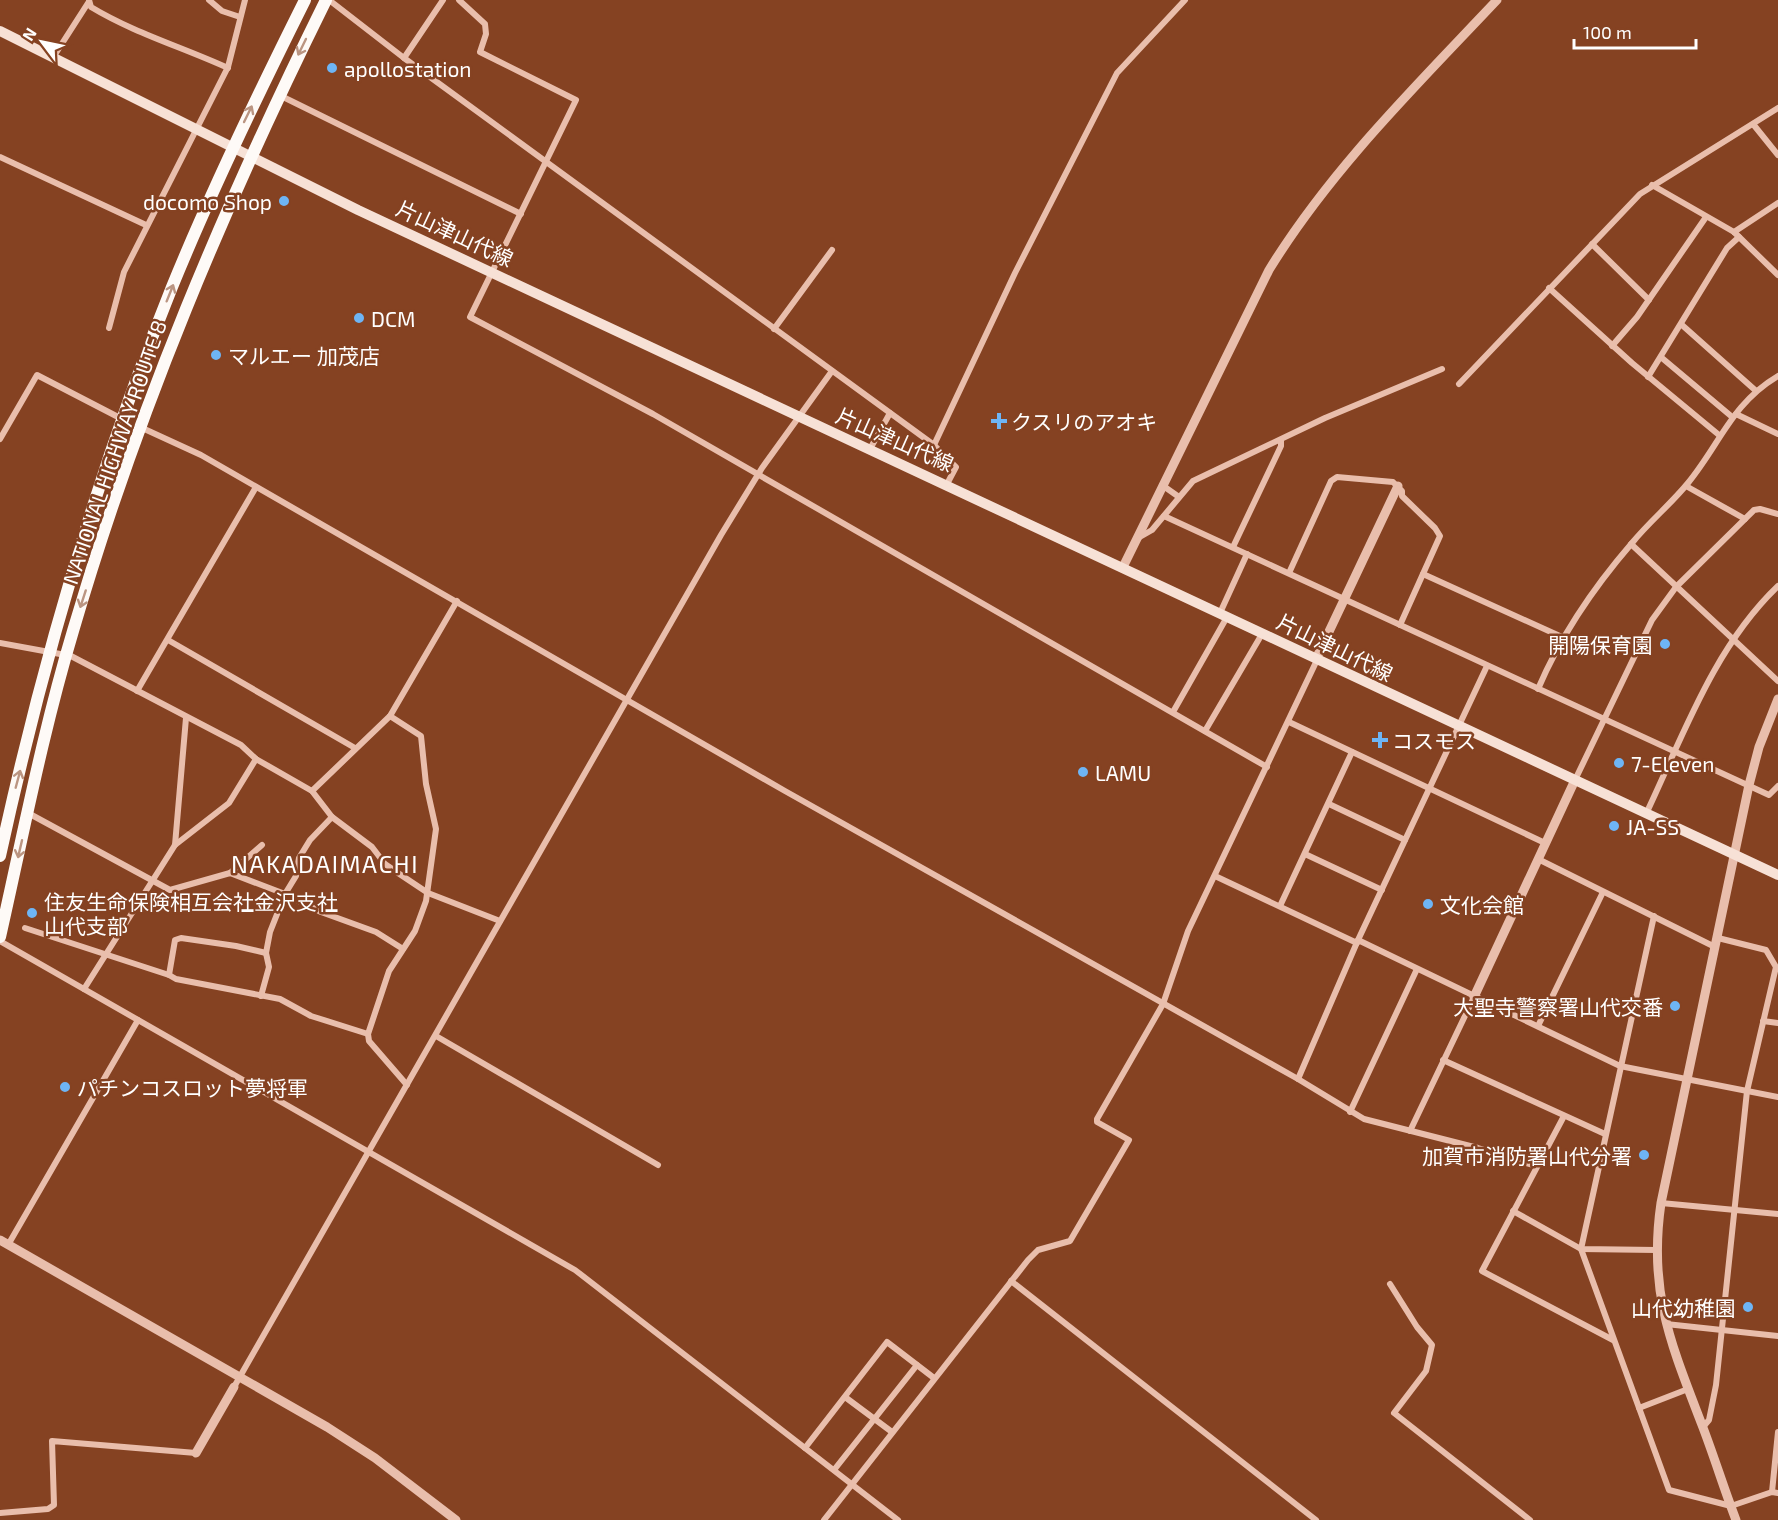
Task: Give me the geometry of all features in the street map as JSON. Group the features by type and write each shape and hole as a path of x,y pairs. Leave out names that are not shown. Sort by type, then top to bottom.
{"highway":[{"name":"NATIONAL HIGHWAY ROUTE 8","path":"0,856 51,650 122,419 172,287 232,147 305,0"},
{"name":"NATIONAL HIGHWAY ROUTE 8","path":"0,939 67,655 140,427 200,273 249,156 327,0"}],"main road":[{"name":"片山津山代線","path":"0,31 358,210 947,484 1459,728 1778,875"}],"street":[{"path":"209,0 222,11 240,17"},
{"path":"109,328 124,272 228,68 245,0"},
{"path":"327,0 934,445 956,467 947,484"},
{"path":"405,58 443,0"},
{"path":"459,0 485,24 486,34 480,52 576,100 470,317 653,414 1267,767"},
{"path":"934,445 1015,273 1117,73 1185,0"},
{"path":"1123,567 1269,270 1293,230 1329,182 1497,0"},
{"path":"54,56 88,2 111,19 178,45 228,68"},
{"path":"279,94 521,214"},
{"path":"1459,384 1640,194 1778,108"},
{"path":"1753,124 1778,155"},
{"path":"0,157 146,225"},
{"path":"1652,185 1736,235 1778,275"},
{"path":"1648,377 1662,358 1736,235 1778,203"},
{"path":"1612,346 1648,300 1706,217"},
{"path":"1592,244 1648,300"},
{"path":"774,329 832,249"},
{"path":"1549,288 1612,346 1719,435"},
{"path":"1682,325 1755,390"},
{"path":"1662,358 1734,415 1778,435"},
{"path":"1137,538 1152,530 1193,481 1442,369"},
{"path":"0,1513 48,1509 54,1505 52,1441 196,1453 757,474 797,416 832,371"},
{"path":"0,439 37,375 122,419"},
{"path":"1538,689 1562,637 1631,544 1686,486 1719,435 1755,390 1778,376"},
{"path":"870,449 890,413"},
{"path":"140,427 183,446 256,487 795,797 1298,1079 1350,1112 1364,1119 1478,1148 1536,1166"},
{"path":"1233,547 1281,446 1281,440"},
{"path":"1289,573 1331,481 1337,477 1384,480 1398,486 1402,496 1439,532 1440,536 1400,625"},
{"path":"1162,485 1179,497"},
{"path":"824,1520 934,1378 1038,1250 1070,1241 1129,1140 1097,1122 1097,1119 1163,1004 1188,931 1398,486"},
{"path":"1686,486 1745,519"},
{"path":"137,692 256,487"},
{"path":"1410,1131 1652,620 1676,587 1754,510 1760,509 1778,514"},
{"path":"1164,516 1769,795 1778,786"},
{"path":"1631,544 1778,681"},
{"path":"1173,712 1223,615 1247,554"},
{"path":"1423,574 1562,637"},
{"path":"1646,814 1711,676 1733,640 1778,586"},
{"path":"312,791 390,716 457,601"},
{"path":"1205,731 1262,634"},
{"path":"168,640 356,748"},
{"path":"0,643 51,650 67,655 241,745 256,759 312,791 332,817 372,847 385,864 428,893 500,921"},
{"path":"1298,1079 1358,942 1487,666"},
{"path":"1736,1520 1666,1324 1658,1287 1656,1250 1661,1203 1733,855 1759,747 1778,699"},
{"path":"390,716 422,736 426,784 436,829 428,893 420,921 389,971 368,1034 369,1041 407,1084"},
{"path":"175,845 186,718"},
{"path":"1288,722 1545,843"},
{"path":"1280,906 1352,752"},
{"path":"84,988 175,845 229,803 256,759"},
{"path":"1329,804 1405,840"},
{"path":"28,813 170,890 230,873 261,845"},
{"path":"261,996 269,967 266,953 270,932 285,894 296,876 299,858 310,840 332,817"},
{"path":"1305,854 1382,890"},
{"path":"1538,859 1654,916 1716,942 1758,946 1766,950 1774,959 1776,967 1747,1091 1714,1406 1709,1420 1703,1427"},
{"path":"230,873 285,894 321,912 376,932 403,949"},
{"path":"1215,876 1620,1066 1778,1097"},
{"path":"1538,1026 1603,892"},
{"path":"1654,916 1581,1249 1669,1490 1731,1506 1775,1492 1778,1432"},
{"path":"26,928 176,979 280,999 310,1016 368,1034"},
{"path":"169,975 172,946 175,940 181,938 266,953"},
{"path":"0,939 575,1270 898,1520"},
{"path":"1350,1112 1417,969"},
{"path":"138,1020 4,1243 240,1376 375,1458 456,1520"},
{"path":"1762,1021 1778,1023"},
{"path":"436,1036 658,1165"},
{"path":"1443,1060 1605,1134"},
{"path":"1564,1116 1482,1271 1613,1341"},
{"path":"1661,1203 1778,1214"},
{"path":"1513,1211 1581,1249 1656,1250"},
{"path":"1011,1281 1316,1520"},
{"path":"1390,1284 1417,1327 1432,1345 1426,1371 1394,1413 1530,1520"},
{"path":"1666,1324 1778,1336"},
{"path":"805,1448 887,1342 934,1378"},
{"path":"834,1470 917,1365"},
{"path":"1639,1408 1688,1389"},
{"path":"845,1397 892,1432"}],"place":[{"name":"apollostation","path":"332,68"},
{"name":"docomo Shop","path":"284,201"},
{"name":"DCM","path":"359,318"},
{"name":"マルエー 加茂店","path":"216,355"},
{"name":"クスリのアオキ","path":"999,421"},
{"name":"開陽保育園","path":"1665,644"},
{"name":"コスモス","path":"1380,740"},
{"name":"7-Eleven","path":"1619,763"},
{"name":"LAMU","path":"1083,772"},
{"name":"JA-SS","path":"1614,826"},
{"name":"文化会館","path":"1428,904"},
{"name":"住友生命保険相互会社金沢支社 山代支部","path":"32,913"},
{"name":"大聖寺警察署山代交番","path":"1675,1006"},
{"name":"パチンコスロット夢将軍","path":"65,1087"},
{"name":"加賀市消防署山代分署","path":"1644,1155"},
{"name":"山代幼稚園","path":"1748,1307"}],"district":[{"name":"NAKADAIMACHI","path":"325,863"}]}
